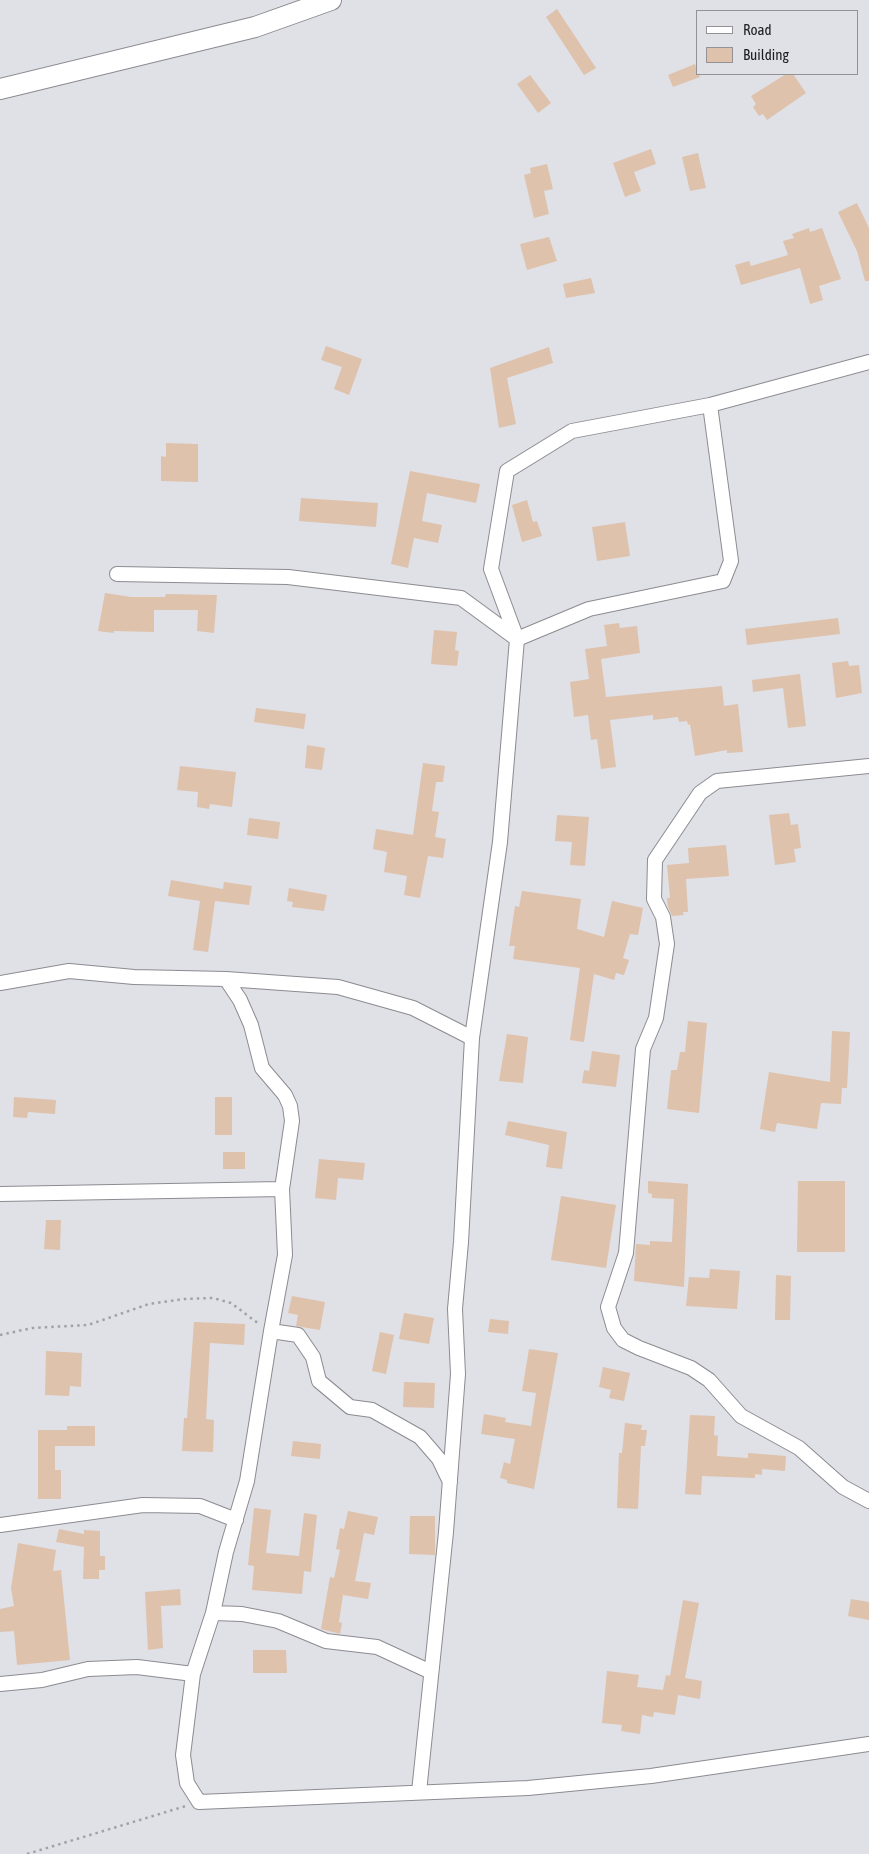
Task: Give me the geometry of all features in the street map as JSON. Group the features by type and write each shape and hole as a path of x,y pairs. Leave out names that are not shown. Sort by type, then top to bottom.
{"street":[{"path":"0,89 255,27 331,0"},
{"path":"419,1792 450,1482 458,1374 455,1309 461,1242 472,1038 500,842 517,639 492,569 507,471 572,431 710,405 869,362"},
{"path":"517,639 589,609 723,581 731,561 710,405"},
{"path":"117,574 288,577 461,598 517,639"},
{"path":"869,766 717,782 700,793 655,860 654,899 663,918 666,953 656,1018 643,1049 626,1253 608,1307 614,1328 623,1340 691,1368 709,1380 741,1416 793,1444 843,1487 869,1501"},
{"path":"0,984 69,971 134,977 226,979 338,987 414,1008 472,1038"},
{"path":"226,979 240,1000 251,1025 262,1068 285,1095 290,1106 290,1145 282,1189 286,1255 271,1331 247,1481 226,1552 214,1613 193,1674 183,1755 187,1783 199,1802 528,1788 651,1776 869,1744"},
{"path":"0,1194 282,1189"},
{"path":"271,1331 298,1335 313,1357 319,1381 350,1407 372,1410 420,1437 438,1459 450,1482"},
{"path":"0,1525 142,1505 200,1506 236,1520"},
{"path":"214,1613 242,1614 278,1621 326,1641 377,1647 431,1672"},
{"path":"0,1684 42,1680 88,1669 137,1667 193,1674"}],"path":[{"path":"0,1335 32,1328 88,1325 149,1304 184,1299 212,1298 231,1303 271,1331"},
{"path":"27,1854 199,1802"}],"building":[{"path":"557,9 596,68 584,75 546,17"},
{"path":"695,64 696,75 700,77 673,87 668,75"},
{"path":"530,75 551,103 538,113 517,84"},
{"path":"784,75 794,75 806,93 767,120 763,114 759,116 753,107 756,104 751,96"},
{"path":"651,149 656,164 634,172 641,191 625,197 613,163"},
{"path":"698,153 706,188 690,191 682,157"},
{"path":"547,164 553,189 544,191 549,214 534,218 524,175 531,173 530,168"},
{"path":"857,203 869,228 869,281 865,281 857,251 838,212"},
{"path":"809,228 810,232 822,228 841,279 819,286 823,300 810,304 800,268 741,285 735,265 749,261 751,266 788,255 783,241 794,238 792,234"},
{"path":"549,237 557,261 527,270 520,244"},
{"path":"591,278 595,293 566,298 563,284"},
{"path":"326,346 362,359 349,395 334,389 342,367 321,360"},
{"path":"549,347 553,363 507,378 516,424 499,428 490,368"},
{"path":"166,443 198,444 198,482 161,481 161,456 166,457"},
{"path":"410,471 480,484 476,503 427,493 422,521 442,525 438,543 414,538 408,568 391,564"},
{"path":"301,498 378,503 376,527 299,521"},
{"path":"527,500 533,522 537,521 542,536 522,542 512,505"},
{"path":"625,522 630,556 597,561 592,527"},
{"path":"105,593 131,597 165,597 166,594 217,595 214,633 197,631 198,610 154,610 154,632 114,631 114,633 98,631"},
{"path":"838,618 840,634 747,645 745,629"},
{"path":"619,623 620,628 637,626 640,653 601,659 606,697 722,686 724,706 738,704 743,752 727,753 727,750 695,756 690,724 688,725 687,721 679,722 678,717 653,720 653,715 610,720 616,767 601,769 597,739 591,740 588,715 574,717 570,682 589,679 585,649 607,646 604,625"},
{"path":"434,630 457,632 455,650 459,651 457,666 431,664"},
{"path":"848,661 849,666 859,665 862,693 836,698 832,663"},
{"path":"800,674 806,726 788,728 783,688 753,692 752,680"},
{"path":"256,708 306,714 304,729 254,722"},
{"path":"307,745 325,748 322,770 305,768"},
{"path":"423,763 445,766 443,782 436,782 432,811 439,812 435,837 446,839 443,858 428,856 420,898 404,895 407,876 384,872 387,852 373,849 376,829 413,835"},
{"path":"180,766 236,772 232,807 210,804 209,809 197,807 198,792 177,790"},
{"path":"789,813 791,825 798,824 801,848 794,849 796,862 775,865 769,815"},
{"path":"557,815 589,817 585,866 570,865 572,842 555,841"},
{"path":"249,818 280,822 278,839 247,835"},
{"path":"726,845 729,876 686,879 688,912 683,912 684,915 672,916 667,898 670,898 667,865 689,863 688,848"},
{"path":"171,880 223,889 224,882 252,886 249,905 215,901 208,952 193,950 200,901 168,896"},
{"path":"289,888 327,895 324,911 292,907 293,902 287,901"},
{"path":"522,891 581,899 577,929 604,937 612,901 643,908 638,935 630,934 623,958 629,960 624,975 616,973 614,980 594,974 584,1042 570,1040 580,968 513,959 515,946 509,946 515,906 519,907"},
{"path":"688,1021 707,1023 699,1113 667,1109 671,1070 677,1070 680,1052 685,1052"},
{"path":"832,1031 850,1032 847,1088 842,1088 841,1104 821,1103 817,1129 777,1123 775,1132 760,1129 769,1072 830,1082"},
{"path":"507,1034 528,1037 523,1083 499,1081"},
{"path":"592,1051 620,1055 616,1087 582,1083 584,1070 589,1071"},
{"path":"14,1097 56,1100 55,1114 28,1112 27,1118 13,1117"},
{"path":"215,1097 232,1097 232,1135 215,1135"},
{"path":"508,1121 567,1132 562,1169 546,1167 549,1145 505,1135"},
{"path":"223,1152 245,1152 245,1169 223,1169"},
{"path":"319,1159 365,1163 363,1180 338,1178 336,1200 315,1198"},
{"path":"648,1181 688,1184 684,1287 634,1281 636,1244 650,1245 650,1241 672,1242 674,1199 652,1198 652,1194 648,1193"},
{"path":"798,1181 845,1181 845,1252 797,1252"},
{"path":"561,1196 616,1205 606,1268 551,1260"},
{"path":"46,1220 61,1220 60,1250 44,1249"},
{"path":"710,1269 740,1271 737,1309 686,1306 689,1277 709,1278"},
{"path":"776,1275 791,1276 790,1320 775,1320"},
{"path":"292,1296 325,1302 320,1330 296,1326 298,1315 288,1313"},
{"path":"404,1313 434,1318 429,1344 399,1339"},
{"path":"490,1319 509,1321 508,1334 488,1332"},
{"path":"194,1322 245,1324 244,1345 210,1343 206,1419 214,1420 213,1452 182,1451 184,1418 187,1418"},
{"path":"380,1332 394,1335 386,1374 372,1371"},
{"path":"529,1349 558,1353 534,1489 507,1483 507,1480 500,1478 504,1462 510,1464 515,1439 481,1434 484,1414 506,1418 505,1422 531,1426 536,1393 522,1391"},
{"path":"46,1351 82,1353 81,1387 70,1386 69,1396 45,1395"},
{"path":"603,1367 630,1373 624,1401 609,1398 611,1390 599,1387"},
{"path":"404,1382 435,1383 434,1408 403,1407"},
{"path":"690,1415 715,1416 714,1435 718,1436 717,1456 748,1458 748,1453 786,1456 785,1471 762,1469 762,1475 755,1474 755,1478 702,1476 701,1495 685,1494"},
{"path":"625,1423 642,1425 641,1430 647,1430 645,1446 641,1446 638,1509 617,1508 619,1453 622,1453"},
{"path":"67,1426 95,1426 95,1446 55,1446 55,1470 61,1470 61,1499 38,1499 38,1430 67,1430"},
{"path":"293,1441 321,1444 320,1459 291,1456"},
{"path":"254,1508 271,1510 266,1553 299,1556 304,1513 317,1515 311,1572 304,1571 302,1594 252,1590 254,1566 248,1565"},
{"path":"348,1511 378,1517 374,1535 364,1533 355,1581 371,1583 368,1599 343,1595 339,1622 342,1623 340,1634 321,1629 330,1577 334,1578 340,1550 336,1549 340,1528 344,1529"},
{"path":"410,1516 435,1516 435,1555 409,1554"},
{"path":"59,1529 84,1534 84,1530 100,1531 100,1556 105,1556 105,1570 99,1570 99,1579 83,1579 84,1547 56,1542"},
{"path":"18,1543 56,1550 53,1571 61,1570 70,1660 17,1665 14,1631 0,1632 0,1609 14,1606 11,1588"},
{"path":"180,1589 181,1605 161,1606 163,1648 148,1650 145,1592"},
{"path":"851,1599 869,1602 869,1620 848,1616"},
{"path":"683,1600 699,1603 685,1678 702,1681 700,1699 678,1695 675,1715 654,1712 653,1717 642,1715 640,1734 621,1731 622,1725 602,1723 607,1671 639,1675 637,1687 663,1690 666,1675 670,1676"},
{"path":"253,1650 286,1650 287,1673 253,1673"}]}
